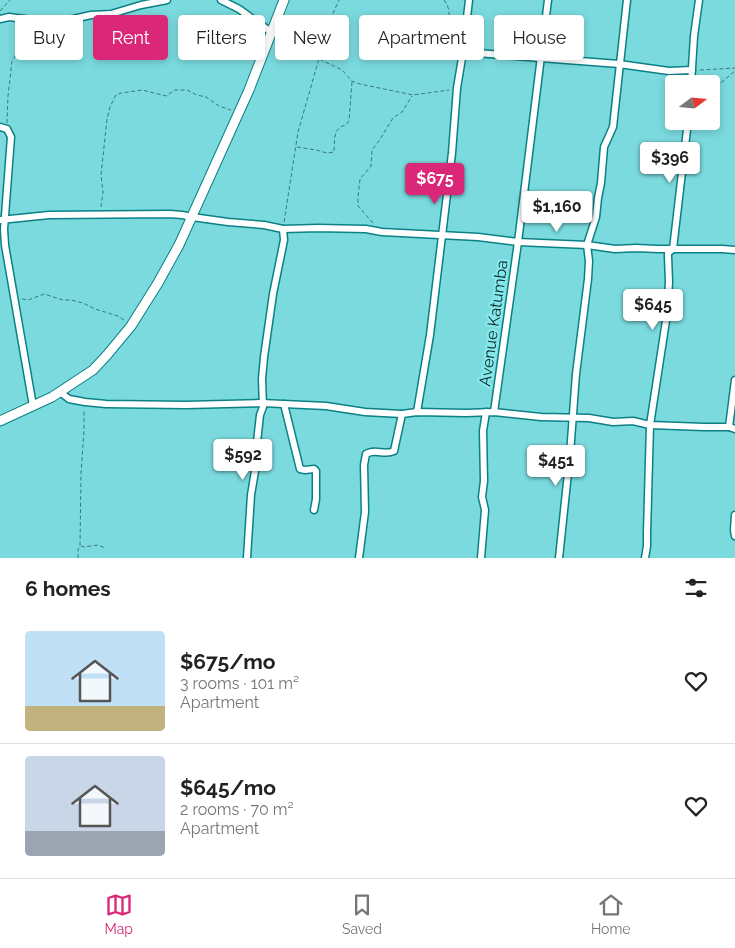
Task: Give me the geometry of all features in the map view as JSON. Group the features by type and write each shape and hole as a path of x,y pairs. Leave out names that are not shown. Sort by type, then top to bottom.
{"street":[{"path":"83,17 111,14 167,0"},
{"path":"221,0 272,32"},
{"path":"0,421 60,392 93,370 131,326 179,245 260,64 284,0"},
{"path":"467,15 469,0"},
{"name":"Avenue Katumba","path":"546,15 548,0"},
{"path":"559,558 577,364 588,279 589,261 587,245 596,217 604,147 613,127 627,0"},
{"path":"692,75 699,0"},
{"path":"0,19 9,17 15,18"},
{"path":"417,412 430,335 462,60"},
{"name":"Avenue Katumba","path":"481,558 485,510 482,497 484,481 483,431 490,412 518,242 541,60"},
{"path":"557,60 619,64 669,71 692,70"},
{"path":"4,128 11,137 3,219 5,245 33,406"},
{"path":"645,558 648,541 650,425 667,314 670,282 668,253 673,249 687,130"},
{"path":"3,219 49,215 170,214 283,229 366,229 382,232 478,237 518,242 587,245 615,249 735,250"},
{"path":"247,558 251,495 260,415 263,407 262,379 264,357 284,240 283,229"},
{"path":"60,392 69,399 106,404 178,405 262,402 326,406 365,412 402,414 417,412 490,412 541,417 573,417 613,422 632,421 650,425 732,428 735,380"},
{"path":"284,404 298,466 301,470 314,468 316,471 314,510"},
{"path":"359,558 365,512 364,466 366,454 367,452 374,451 390,453 394,451 402,414"},
{"path":"735,515 735,536"}],"path":[{"path":"0,11 10,0"},
{"path":"332,15 339,0"},
{"path":"444,0 447,3 450,17 449,49 460,68"},
{"path":"4,128 12,61 15,56"},
{"path":"283,229 298,132 319,60"},
{"path":"321,60 342,70 352,81 413,95 457,88"},
{"path":"692,70 735,68"},
{"path":"720,84 735,72"},
{"path":"296,146 327,153 334,152 336,130 340,126 346,125 349,121 352,81"},
{"path":"100,216 101,176 107,119 116,95 142,90 166,96 175,90 187,90 238,113"},
{"path":"382,232 358,206 360,179 371,166 372,150 393,118 402,112 413,95"},
{"path":"14,299 28,300 44,294 63,300 76,301 122,318 131,326"},
{"path":"78,558 85,402"},
{"path":"80,546 97,545 106,548"}]}
